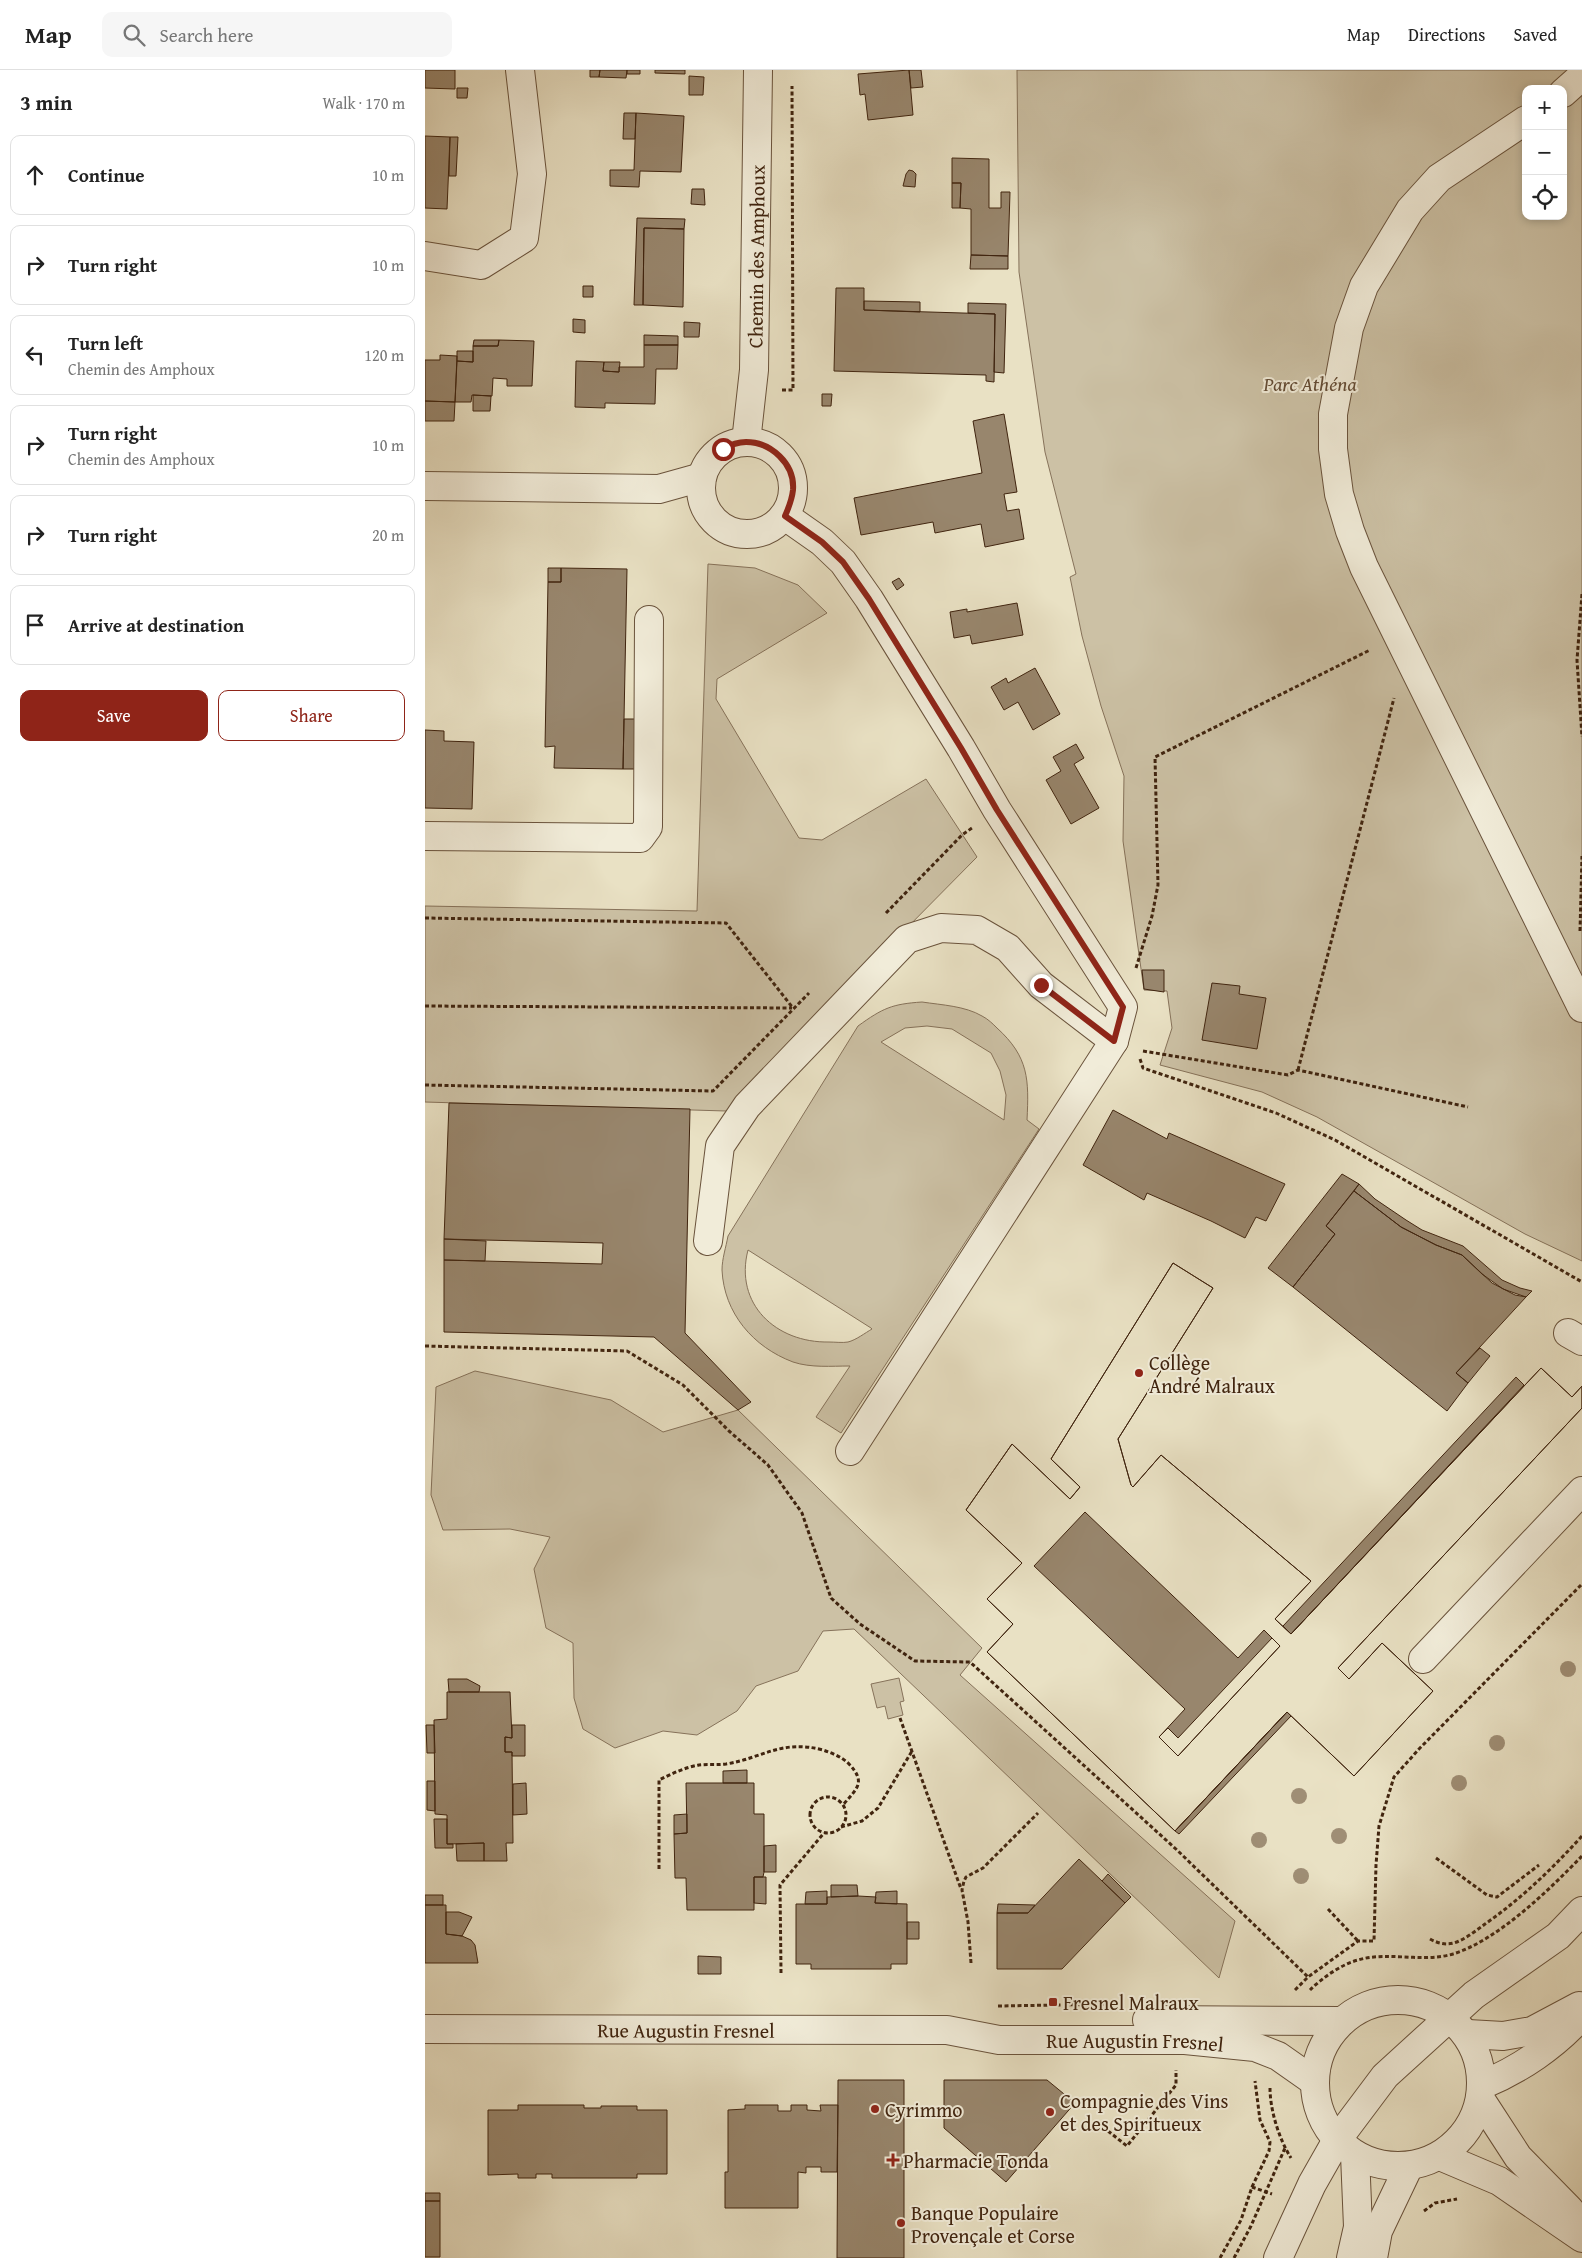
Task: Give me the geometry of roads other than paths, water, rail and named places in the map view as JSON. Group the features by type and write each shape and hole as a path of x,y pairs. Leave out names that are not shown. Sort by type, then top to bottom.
{"street":[{"path":"425,256 481,265 524,238 532,174 520,70"},
{"name":"Chemin des Amphoux","path":"746,442 754,370 758,70"},
{"path":"1567,89 1582,76"},
{"path":"1522,123 1439,178 1410,210 1365,286 1349,328 1333,414 1333,449 1339,494 1350,531 1361,558 1401,644 1582,1008"},
{"path":"746,442 760,444 773,450 784,460 791,474 793,488 791,503 785,516 773,527 759,533 743,534 727,530 714,521 705,508 701,492 702,477 710,461 723,449 746,442"},
{"path":"425,486 659,489 702,477"},
{"path":"785,516 822,542 843,562 869,599 997,810 1123,1007 1114,1041 850,1451"},
{"path":"425,836 639,838 648,826 649,620"},
{"path":"708,1241 720,1146 747,1106 907,939 941,928 977,930 1008,948 1041,985 1114,1041"},
{"path":"1423,1659 1582,1491"},
{"path":"1277,2258 1312,2184 1346,2148 1385,2076 1459,2025 1474,1995 1558,1936 1582,1911"},
{"path":"1582,2004 1532,2031 1503,2036 1459,2025 1411,2000 1376,2002 1342,2020 1327,2038 1318,2060 1315,2082 1321,2116 1346,2148 1381,2165 1409,2166 1440,2156 1466,2132 1481,2092 1566,2034 1582,2015"},
{"name":"Rue Augustin Fresnel","path":"947,2030 993,2021 1342,2020"},
{"path":"1459,2025 1478,2056 1481,2092 1518,2157 1582,2225"},
{"name":"Rue Augustin Fresnel","path":"425,2029 947,2030 999,2040 1185,2040 1255,2047 1278,2056 1315,2082"},
{"path":"1346,2148 1358,2227 1351,2258"},
{"path":"1440,2156 1499,2181 1582,2238"},
{"path":"1373,2258 1378,2231 1409,2166"}],"place":[{"name":"Collège André Malraux","path":"1139,1373"},
{"name":"Fresnel Malraux","path":"1053,2002"},
{"name":"Cyrimmo","path":"875,2109"},
{"name":"Compagnie des Vins et des Spiritueux","path":"1050,2112"},
{"name":"Pharmacie Tonda","path":"893,2160"},
{"name":"Banque Populaire Provençale et Corse","path":"901,2223"}],"park label":[{"name":"Parc Athéna","path":"1310,383"}]}
